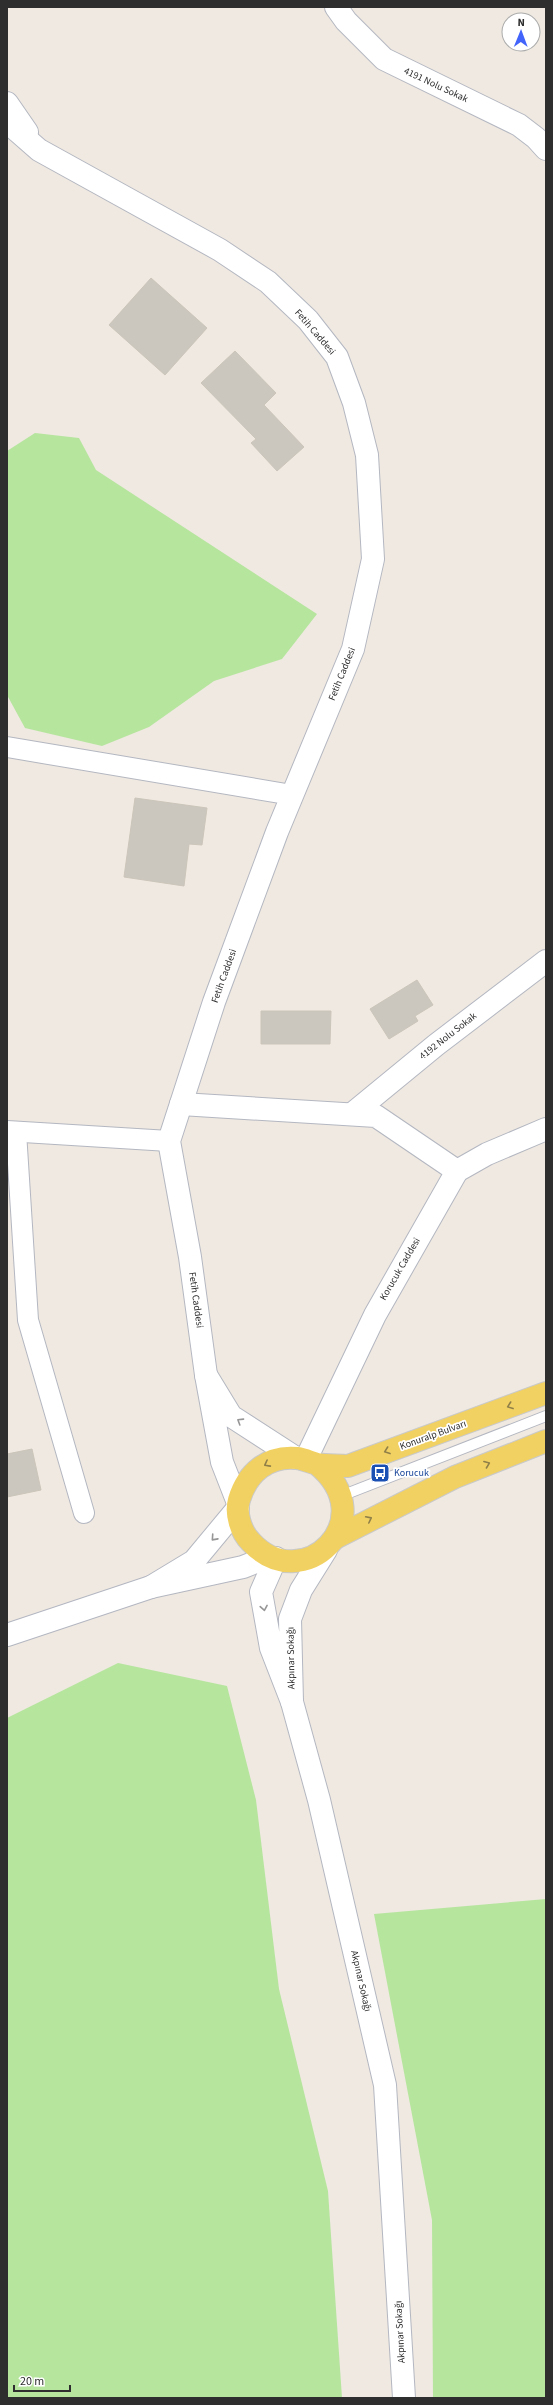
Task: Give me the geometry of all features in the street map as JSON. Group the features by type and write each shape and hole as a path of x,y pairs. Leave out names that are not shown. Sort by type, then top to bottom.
{"main road":[{"name":"Konuralp Bulvarı","path":"306,1460 348,1466 546,1392"},
{"path":"330,1544 342,1523 343,1506 341,1496 330,1475 306,1460 284,1457 268,1462 253,1472 243,1486 238,1506 239,1521 246,1537 258,1550 272,1557 291,1562 302,1560 455,1477 546,1441"}],"street":[{"name":"4191 Nolu Sokak","path":"336,7 346,21 384,59 519,125 536,138 546,149"},
{"path":"7,103 39,150"},
{"name":"Fetih Caddesi","path":"7,122 39,150 220,250 268,282 308,320 338,357 354,403 367,455 373,559 353,649 292,795 214,1002 169,1141 190,1257 206,1375 222,1462 238,1506"},
{"path":"7,747 292,795"},
{"name":"4192 Nolu Sokak","path":"352,1114 436,1045 546,961"},
{"path":"181,1104 376,1116 456,1171 487,1154 546,1129"},
{"path":"84,1512 28,1320 11,1132 169,1141"},
{"name":"Korucuk Caddesi","path":"306,1460 375,1315 456,1171"},
{"name":"Fetih Caddesi","path":"206,1375 231,1416 306,1460"},
{"path":"151,1587 194,1561 238,1506"},
{"name":"Akpınar Sokağı","path":"292,1702 290,1620 301,1590 330,1544"},
{"path":"7,1635 151,1587 243,1567 272,1557"},
{"name":"Akpınar Sokağı","path":"272,1557 261,1592 271,1648 292,1702 319,1800 385,2085 404,2398"},
{"name":"Akpınar Sokağı","path":"392,2398 396,2266"}],"lane":[{"path":"341,1496 546,1416"}],"green space":[{"path":"35,433 79,438 96,470 317,614 282,659 214,681 149,727 102,746 25,728 7,695 7,451"},
{"path":"118,1663 227,1686 256,1800 279,1989 328,2191 342,2398 7,2398 7,1718"},
{"path":"546,1899 546,2398 433,2398 432,2220 374,1914"}],"building":[{"path":"151,278 207,328 165,375 109,325"},
{"path":"235,351 276,393 264,405 304,447 277,471 251,443 256,439 201,383"},
{"path":"135,798 207,808 202,845 189,844 184,886 124,877"},
{"path":"417,980 433,1005 415,1016 418,1021 389,1039 370,1009"},
{"path":"261,1011 331,1011 330,1044 261,1044"},
{"path":"32,1449 41,1490 7,1497 7,1454"}],"place":[{"name":"Korucuk","path":"380,1473"}]}
